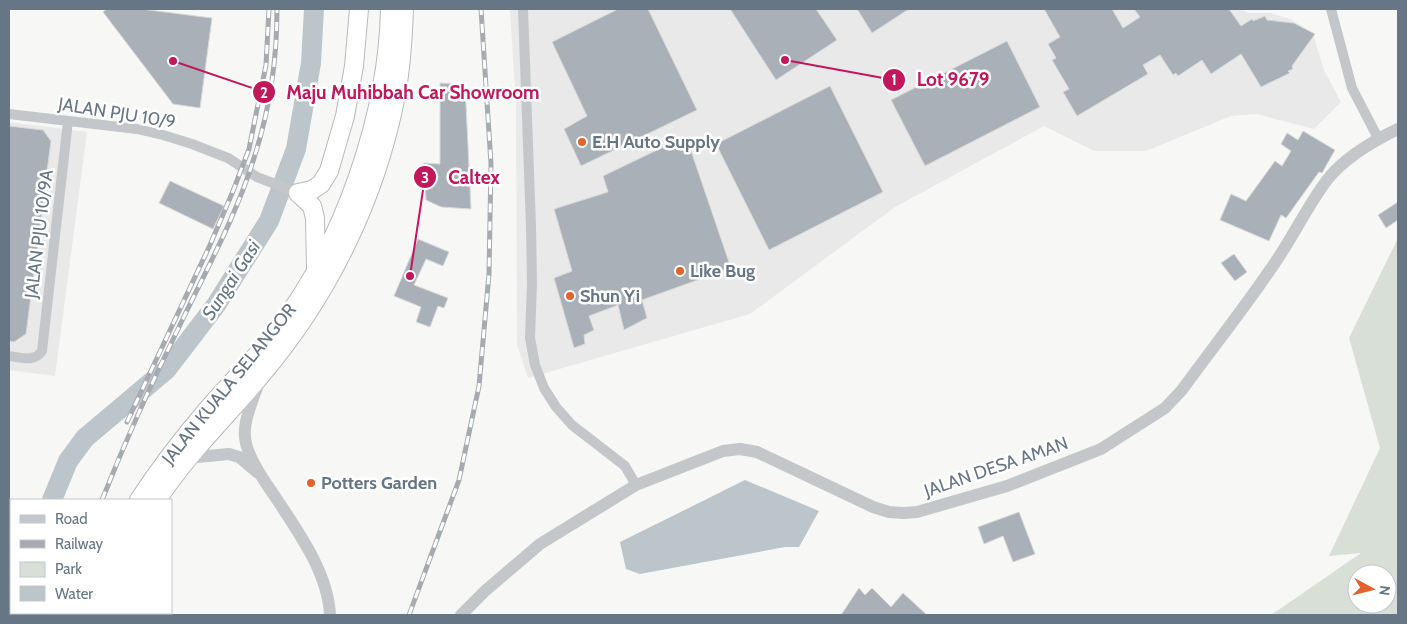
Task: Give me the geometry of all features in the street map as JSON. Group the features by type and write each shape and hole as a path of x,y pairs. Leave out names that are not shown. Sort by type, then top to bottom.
{"highway":[{"path":"294,191 312,190 321,184 329,171 345,116 354,66 359,9"},
{"name":"JALAN KUALA SELANGOR","path":"140,499 176,448 282,324 332,241 360,169 373,126 384,79 390,9"},
{"name":"JALAN KUALA SELANGOR","path":"158,499 187,458 261,375 315,302 346,245 368,197 380,162 396,94 404,9"},
{"path":"294,191 312,206 315,218 316,268"}],"street":[{"path":"523,9 531,227 532,283 530,338 536,365 544,388 556,407 572,425 624,466 636,485"},
{"path":"1331,9 1352,88 1378,138"},
{"name":"JALAN PJU 10/9","path":"9,114 137,129 177,139 228,158 257,176 294,191"},
{"name":"JALAN PJU 10/9A","path":"9,356 31,359 39,356 42,352 68,121"},
{"name":"JALAN DESA AMAN","path":"460,615 540,544 636,485 723,451 748,450 758,452 874,507 889,512 904,513 955,502 1007,486 1101,449 1165,408 1182,390 1271,270 1328,180 1340,166 1378,138 1398,129"},
{"path":"261,375 245,427 244,438 260,475 297,529 324,580 329,598 330,615"},
{"path":"187,458 228,454 239,457 260,475"}],"shaded area":[{"path":"510,9 1242,9 1248,13 1270,13 1290,19 1313,34 1324,70 1341,102 1314,129 1257,114 1231,116 1146,151 1094,151 1044,126 895,207 750,314 528,378 517,344 516,106"},
{"path":"9,122 87,132 55,376 9,370"}],"green space":[{"path":"1398,238 1398,615 1271,615 1361,553 1329,556 1380,448 1349,338"}],"water":[{"path":"745,480 819,511 799,547 785,547 640,574 626,569 620,542"}],"building":[{"path":"107,9 141,9 212,18 200,108 173,104 103,12"},
{"path":"618,9 648,9 697,110 581,166 564,129 587,116 552,42"},
{"path":"730,9 816,9 837,40 776,80"},
{"path":"857,9 909,9 872,33"},
{"path":"1044,9 1112,9 1123,28 1140,17 1134,9 1229,9 1241,26 1252,19 1253,21 1265,16 1267,20 1294,23 1315,34 1292,66 1293,69 1288,71 1290,73 1261,87 1241,54 1211,74 1202,60 1178,76 1176,73 1173,75 1160,55 1143,65 1148,74 1077,116 1063,92 1069,89 1052,60 1056,58 1048,44 1060,37"},
{"path":"1007,41 1040,107 925,166 891,100"},
{"path":"440,83 465,84 471,209 441,207 426,200 424,163 440,164"},
{"path":"830,86 883,192 769,250 716,144"},
{"path":"9,126 43,130 51,141 26,334 14,342 9,341"},
{"path":"1303,131 1335,150 1322,173 1319,172 1286,218 1281,215 1269,241 1220,220 1231,194 1246,201 1275,161 1282,166 1291,151 1281,144 1287,133 1298,140"},
{"path":"686,136 731,268 642,300 647,318 624,330 618,305 589,316 594,330 584,335 585,344 574,348 554,278 572,271 554,209 608,192 603,176"},
{"path":"170,181 224,206 213,229 159,203"},
{"path":"1398,202 1398,220 1386,228 1378,215"},
{"path":"418,239 449,252 443,266 426,259 414,285 448,298 444,308 438,306 430,327 416,322 421,307 394,296"},
{"path":"1234,254 1247,272 1235,281 1221,263"},
{"path":"1019,512 1035,554 1013,562 1003,536 984,544 978,527"},
{"path":"859,588 865,595 872,588 891,607 903,593 927,615 841,615"}],"waterway":[{"name":"Sungai Gasi","path":"52,499 68,461 85,438 167,369 216,305 269,221 296,149 311,63 314,9"}],"railway":[{"path":"127,422 210,245 249,149 266,65 269,9"},
{"path":"102,499 148,391 220,244 247,180 260,140 272,84 276,47 277,9"},
{"path":"409,615 459,480 479,386 489,274 491,164 481,9"}],"place":[{"name":"Lot 9679","path":"785,60"},
{"name":"Maju Muhibbah Car Showroom","path":"173,61"},
{"name":"E.H Auto Supply","path":"582,142"},
{"name":"Like Bug","path":"680,271"},
{"name":"Caltex","path":"410,276"},
{"name":"Shun Yi","path":"570,296"},
{"name":"Potters Garden","path":"311,483"}]}
